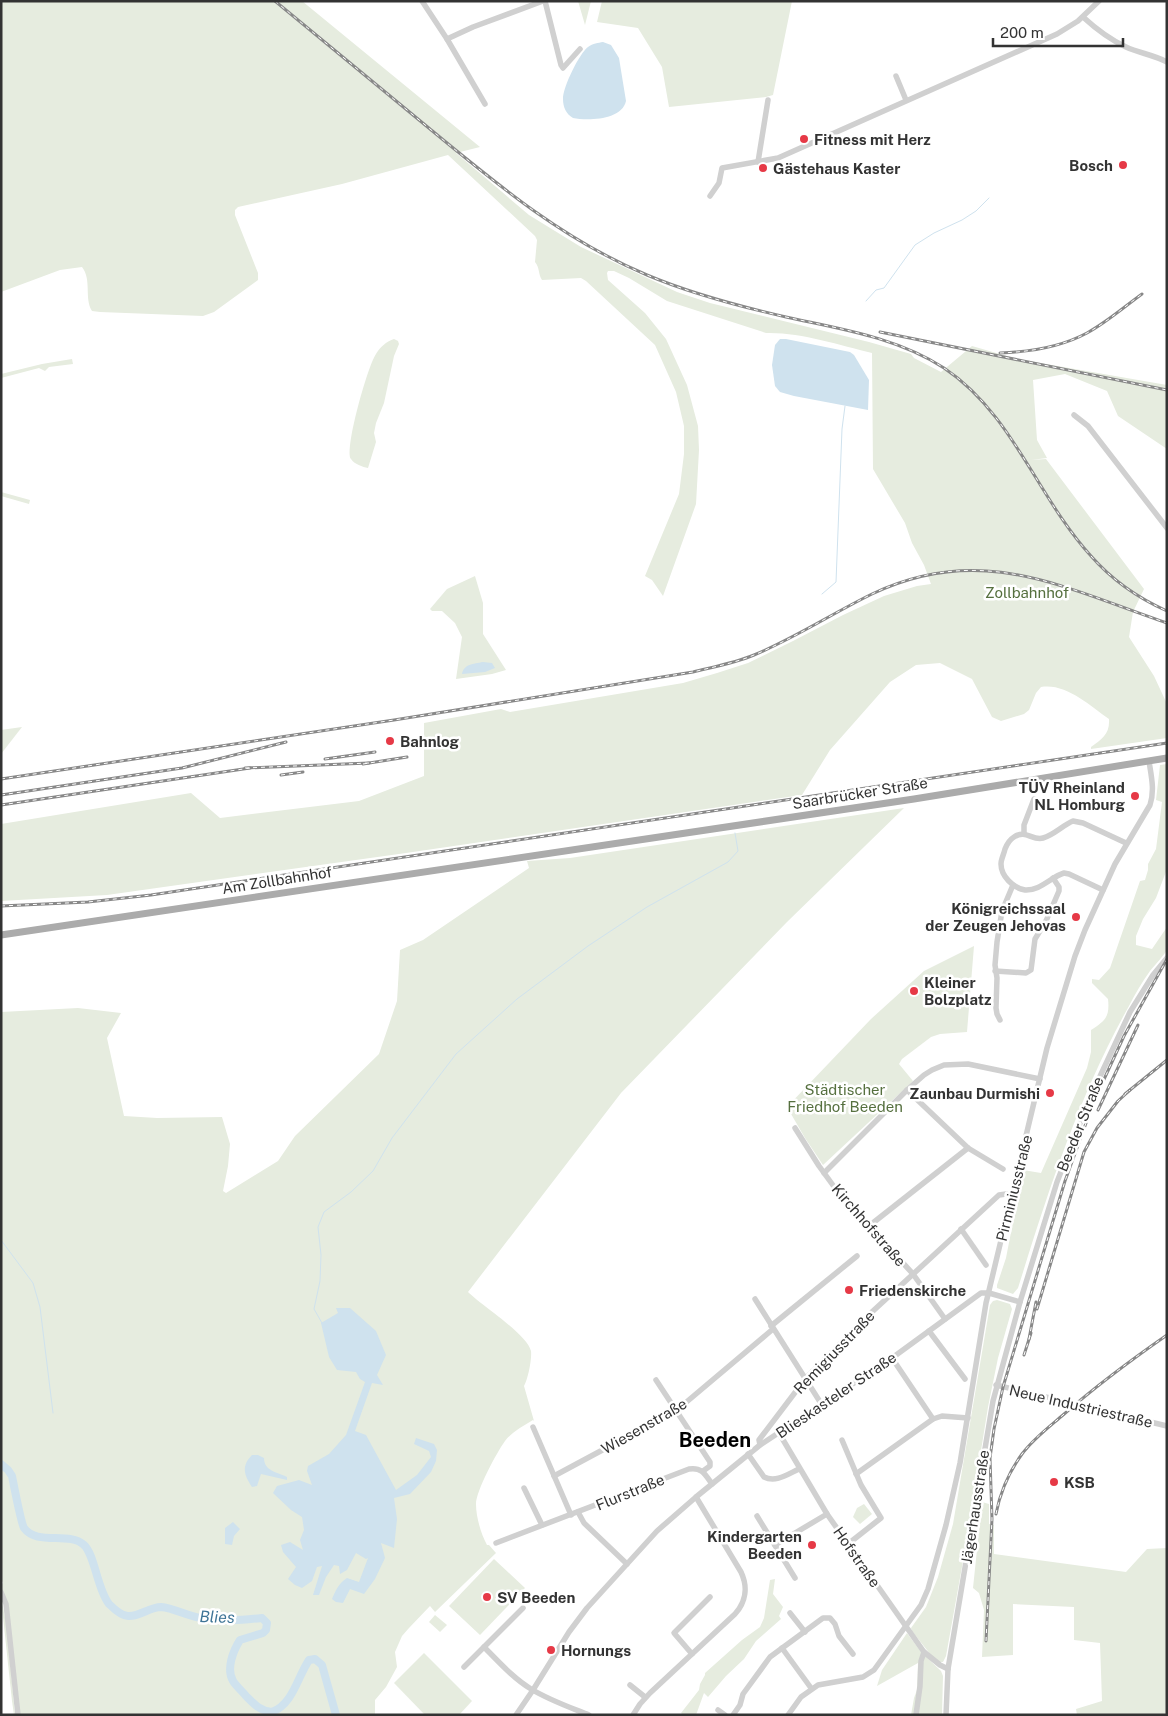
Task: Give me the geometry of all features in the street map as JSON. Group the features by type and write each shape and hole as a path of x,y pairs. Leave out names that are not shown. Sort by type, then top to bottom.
{"main road":[{"name":"Saarbrücker Straße","path":"557,852 1167,758"},
{"name":"Am Zollbahnhof","path":"1,935 557,852"}],"street":[{"path":"422,1 447,39 484,104"},
{"path":"447,39 473,27 544,1 563,68 580,49"},
{"path":"710,196 719,183 722,168 778,158 1057,34 1083,17 1099,1"},
{"path":"1083,17 1127,48 1167,62"},
{"path":"896,76 906,100"},
{"path":"758,162 768,100"},
{"path":"1074,415 1088,426 1167,528"},
{"name":"Pirminiusstraße","path":"811,1688 826,1683 855,1680 870,1673 880,1663 921,1605 931,1580 960,1463 973,1373 988,1293 1047,1048 1075,956 1103,890 1126,843 1152,799 1149,761"},
{"path":"1024,833 1024,825 1034,799"},
{"path":"1103,890 1064,873 1032,889 1022,889 1013,885 1002,871 1002,859 1010,840 1014,836 1024,833 1035,838 1044,838 1073,821 1083,823 1126,843"},
{"path":"995,971 1026,973 1033,967 1035,939 1046,921 1059,891 1059,887 1053,878"},
{"path":"1000,1020 996,1008 997,978 995,971 997,942 1002,911 1013,885"},
{"name":"Beeder Straße","path":"1020,1302 1057,1182 1089,1100 1130,1012 1153,975 1167,958"},
{"path":"824,1173 907,1090 932,1070 944,1065 968,1064 1040,1079"},
{"path":"907,1090 968,1148 1003,1169"},
{"name":"Kirchhofstraße","path":"795,1128 835,1188 913,1274 945,1320"},
{"path":"869,1226 968,1148"},
{"name":"Remigiusstraße","path":"760,1445 762,1436 806,1378 872,1311 999,1195 1013,1195"},
{"path":"961,1229 986,1265"},
{"name":"Wiesenstraße","path":"554,1476 677,1410 857,1256"},
{"name":"Blieskasteler Straße","path":"516,1715 577,1620 657,1531 760,1445 892,1358 981,1293 988,1293"},
{"path":"988,1293 1020,1302"},
{"path":"755,1300 822,1405"},
{"name":"Jägerhausstraße","path":"946,1715 948,1669 996,1385 1020,1302"},
{"path":"929,1332 965,1379"},
{"path":"892,1358 933,1419"},
{"path":"656,1380 710,1462 710,1466 703,1471 712,1484"},
{"name":"Neue Industriestraße","path":"996,1385 1167,1426"},
{"path":"856,1474 933,1419 942,1416 968,1418"},
{"path":"533,1427 571,1515"},
{"name":"Hofstraße","path":"779,1434 827,1514 905,1626 924,1652 948,1669"},
{"path":"842,1440 865,1493 881,1518 848,1544"},
{"path":"748,1454 767,1479 778,1479 799,1469"},
{"name":"Flurstraße","path":"496,1543 689,1469 703,1471"},
{"path":"524,1488 542,1525"},
{"path":"633,1715 645,1697 739,1609 742,1604 746,1590 744,1578 696,1497"},
{"path":"578,1512 584,1523 627,1564"},
{"path":"775,1544 827,1514"},
{"path":"758,1516 794,1578"},
{"path":"1,1592 6,1604 18,1715"},
{"path":"692,1654 674,1633 710,1597"},
{"path":"464,1667 522,1608"},
{"path":"790,1613 805,1632"},
{"path":"733,1715 740,1706 743,1694 766,1661 823,1618 830,1618 835,1624 839,1636 853,1654"},
{"path":"484,1647 508,1671 533,1690 589,1715"},
{"path":"782,1648 811,1688 801,1697 788,1715"},
{"path":"916,1715 920,1686 920,1661 924,1652"},
{"path":"630,1685 645,1697"},
{"path":"718,1710 725,1715"}],"green space":[{"name":"Zollbahnhof","path":"1,1 302,1 480,147 456,153 529,215 581,247 677,292 710,303 911,354 914,358 941,372 972,346 1017,359 1167,385 1167,449 1118,416 1107,391 1065,374 1033,380 1037,440 1047,458 1031,460 1046,459 1144,589 1133,612 1129,637 1154,676 1167,704 1167,738 1091,749 1107,732 1109,719 1077,696 1059,688 1041,687 1036,693 1029,710 1024,714 1001,721 992,717 972,679 940,663 916,665 890,682 830,750 802,795 107,895 1,901 1,824 191,793 220,818 359,801 424,776 424,723 501,709 510,712 683,683 748,663 884,596 917,586 931,584 905,523 873,469 872,353 806,337 766,333 667,301 629,278 614,271 608,271 608,280 645,313 666,339 687,385 698,426 699,450 696,504 663,596 652,580 645,576 679,494 684,454 684,426 676,392 655,345 581,278 542,280 535,262 537,240 535,236 448,155 342,184 238,207 235,210 235,215 258,273 258,280 214,312 203,316 92,311 88,300 87,278 82,267 60,270 1,292"},
{"path":"578,1 591,1 585,25"},
{"path":"602,1 792,1 773,95 669,107 662,67 638,28 597,22"},
{"path":"394,339 399,344 394,356 384,403 376,423 374,433 376,442 368,468 356,464 351,459 351,440 354,425 372,361 382,347"},
{"path":"72,359 73,364 49,367 45,371 39,368 1,378 1,374"},
{"path":"1,492 30,500 29,504 1,496"},
{"path":"475,576 483,603 483,634 506,670 456,679 462,637 455,623 442,611 432,611 430,609 447,589"},
{"path":"22,727 1,754 1,730"},
{"path":"1167,764 1167,869 1156,898 1143,919 1136,936 1136,945 1152,949 1167,927 1167,950 1150,971 1136,993 1095,1074 1066,1144 1018,1288 1013,1294 997,1288 997,1285 1006,1258 1023,1170 1041,1173 1087,1068 1091,1052 1091,1030 1106,1018 1108,999 1092,983 1092,979 1099,980 1110,968 1140,881 1145,880 1148,864 1156,849 1162,802 1156,800 1160,765"},
{"path":"904,808 787,922 621,1093 468,1292 513,1328 528,1344 531,1351 531,1359 524,1386 534,1421 518,1429 505,1441 479,1490 476,1504 478,1520 487,1545 496,1553 435,1612 430,1606 402,1636 395,1652 397,1667 386,1687 375,1700 375,1715 19,1715 7,1602 1,1587 3,1582 1,1581 1,1012 78,1008 121,1013 107,1038 124,1116 157,1118 222,1117 230,1144 223,1191 226,1193 278,1161 295,1136 379,1054 397,1001 400,950 423,940 529,868 527,861 570,858"},
{"name":"Städtischer Friedhof Beeden","path":"974,946 967,1032 940,1034 931,1037 902,1059 899,1064 913,1081 823,1165 787,1107 871,1019 924,971"},
{"path":"997,1300 1010,1304 1012,1309 998,1358 988,1407 946,1656 943,1662 939,1662 934,1659 911,1628 926,1607 938,1577 953,1524 990,1305 993,1301"},
{"path":"982,1502 989,1504 989,1524 994,1525 994,1554 1126,1572 1147,1549 1167,1548 1167,1715 1077,1715 1076,1709 1102,1701 1100,1643 1074,1640 1074,1607 1013,1604 1013,1655 982,1657 984,1610 979,1593 973,1588"},
{"path":"864,1504 872,1514 860,1524 853,1517 857,1508"},
{"name":"SV Beeden","path":"494,1559 525,1588 480,1635 449,1606"},
{"path":"775,1579 773,1594 783,1607 779,1616 781,1619 756,1641 744,1659 708,1697 704,1693 696,1715 683,1715 681,1713 699,1690 705,1673 742,1640 760,1627 764,1618 770,1580"},
{"path":"1,1598 7,1627 15,1715 12,1701"},
{"path":"435,1615 447,1625 440,1632 429,1622"},
{"path":"907,1633 921,1652 941,1671 943,1676 942,1715 911,1715 917,1690 918,1663 877,1686 882,1670"},
{"path":"424,1653 472,1701 459,1715 425,1715 394,1683"}],"water":[{"path":"603,42 611,45 619,58 626,101 618,112 611,116 595,119 573,118 567,112 563,102 569,79 584,51 596,43"},
{"path":"780,339 850,352 854,355 869,380 868,410 780,392 775,386 772,365 775,345"},
{"path":"483,662 492,663 495,668 485,672 462,674 467,666"},
{"path":"336,1308 350,1308 376,1331 386,1355 377,1375 383,1385 372,1383 355,1431 366,1435 396,1490 417,1475 431,1457 429,1451 414,1444 416,1438 434,1444 437,1450 436,1461 431,1472 410,1494 394,1498 397,1519 394,1548 381,1543 385,1558 375,1579 364,1594 350,1589 343,1603 332,1599 336,1590 347,1578 359,1582 368,1558 366,1559 356,1553 347,1570 340,1574 339,1566 334,1565 326,1577 319,1595 313,1595 322,1566 317,1567 312,1581 302,1588 295,1585 288,1579 296,1567 283,1552 281,1545 290,1542 303,1550 300,1540 304,1530 302,1517 291,1510 273,1493 277,1486 299,1480 312,1485 307,1471 308,1466 329,1454 346,1435 365,1382 360,1379 356,1372 337,1370 329,1357 321,1323 338,1313"},
{"path":"252,1455 264,1458 266,1466 287,1477 287,1480 261,1474 257,1486 252,1487 247,1478 245,1467"},
{"path":"233,1522 240,1529 234,1536 232,1545 225,1544 225,1528"}],"waterway":[{"path":"866,301 876,290 884,288 915,245 934,233 962,220 976,211 989,198"},
{"path":"822,594 836,582 842,429 845,406"},
{"path":"322,1323 314,1309 320,1281 321,1255 318,1227 324,1212 351,1192 373,1171 392,1138 456,1054 517,999 588,946 647,907 728,862 738,851 735,833"},
{"path":"1,1240 33,1283 40,1307 53,1413"},
{"name":"Blies","path":"1,1464 12,1476 24,1528 37,1536 70,1539 84,1545 91,1556 105,1598 118,1611 126,1616 132,1616 161,1607 196,1617 216,1620 262,1618 267,1623 266,1630 263,1633 240,1640 235,1649 230,1666 234,1683 257,1707 272,1712 290,1697 309,1660 315,1659 322,1665 336,1715"}],"railway":[{"path":"275,1 507,191 560,228 617,261 647,275 715,299 887,341 926,357 944,368 968,387 1007,432 1055,508 1091,556 1126,588 1167,611"},
{"path":"1000,353 1045,348 1077,338 1102,324 1142,294"},
{"path":"880,332 1167,390"},
{"path":"1,779 394,720 693,672 732,663 754,655 872,594 912,579 949,572 986,571 1056,584 1167,623"},
{"path":"1,795 182,768 286,742"},
{"path":"1,906 88,902 151,895 1167,743"},
{"path":"325,759 375,752"},
{"path":"363,764 407,757"},
{"path":"245,768 369,763"},
{"path":"1,805 250,768"},
{"path":"281,775 303,772"},
{"path":"986,1641 992,1519 990,1458 1003,1387 1065,1181 1094,1101 1124,1036 1167,959"},
{"path":"1098,1110 1138,1025"},
{"path":"1125,1094 1167,1060"},
{"path":"1037,1309 1084,1152 1097,1128 1118,1101 1130,1090"},
{"path":"1029,1339 1036,1302"},
{"path":"1024,1355 1031,1333"},
{"path":"996,1514 1009,1475 1031,1443 1101,1384 1167,1335"}],"place":[{"name":"Fitness mit Herz","path":"804,139"},
{"name":"Bosch","path":"1123,165"},
{"name":"Gästehaus Kaster","path":"763,168"},
{"name":"Bahnlog","path":"390,741"},
{"name":"TÜV Rheinland NL Homburg","path":"1135,796"},
{"name":"Königreichssaal der Zeugen Jehovas","path":"1076,917"},
{"name":"Kleiner Bolzplatz","path":"914,991"},
{"name":"Zaunbau Durmishi","path":"1050,1093"},
{"name":"Friedenskirche","path":"849,1290"},
{"name":"KSB","path":"1054,1482"},
{"name":"Kindergarten Beeden","path":"812,1545"},
{"name":"SV Beeden","path":"487,1597"},
{"name":"Hornungs","path":"551,1650"}],"district":[{"name":"Beeden","path":"715,1440"}]}
